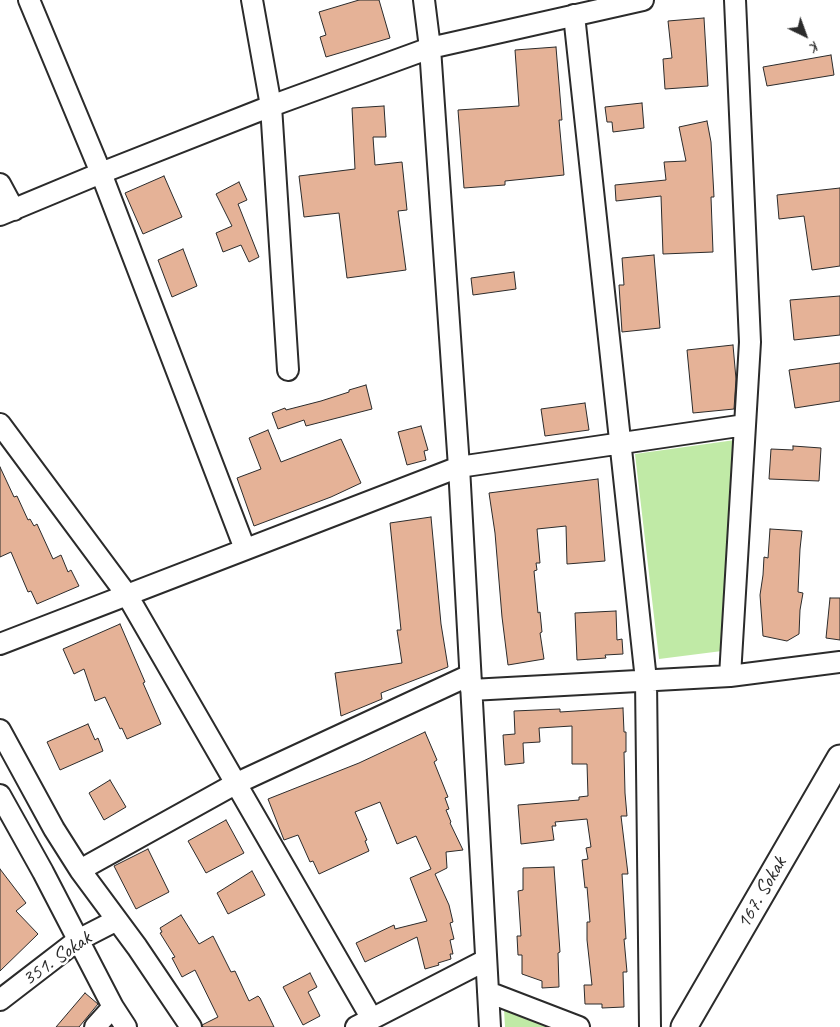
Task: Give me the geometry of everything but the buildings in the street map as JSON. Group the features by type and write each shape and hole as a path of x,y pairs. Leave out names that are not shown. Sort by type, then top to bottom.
{"street":[{"path":"29,0 101,173 245,550"},
{"path":"252,0 271,106 288,370"},
{"path":"424,0 430,48 459,467 490,1027"},
{"path":"0,184 7,213 101,173 271,106 430,48 584,9 643,0"},
{"path":"730,676 750,342 735,0"},
{"path":"584,9 620,443 646,680 650,1027"},
{"path":"0,424 127,595 235,784 364,1023 486,960"},
{"path":"0,644 459,467 745,425"},
{"path":"80,870 235,784 471,682 646,680 730,676 840,662"},
{"path":"0,730 54,829 80,870 191,1027"},
{"name":"167. Sokak","path":"684,1027 840,758"},
{"path":"0,795 113,1007 126,1027"},
{"name":"351. Sokak","path":"0,1000 78,940 117,920"},
{"path":"488,992 579,1027"},
{"path":"95,1027 113,1007"}],"green space":[{"path":"735,440 722,651 659,659 635,454"},
{"path":"504,1009 553,1027 505,1027"}]}
